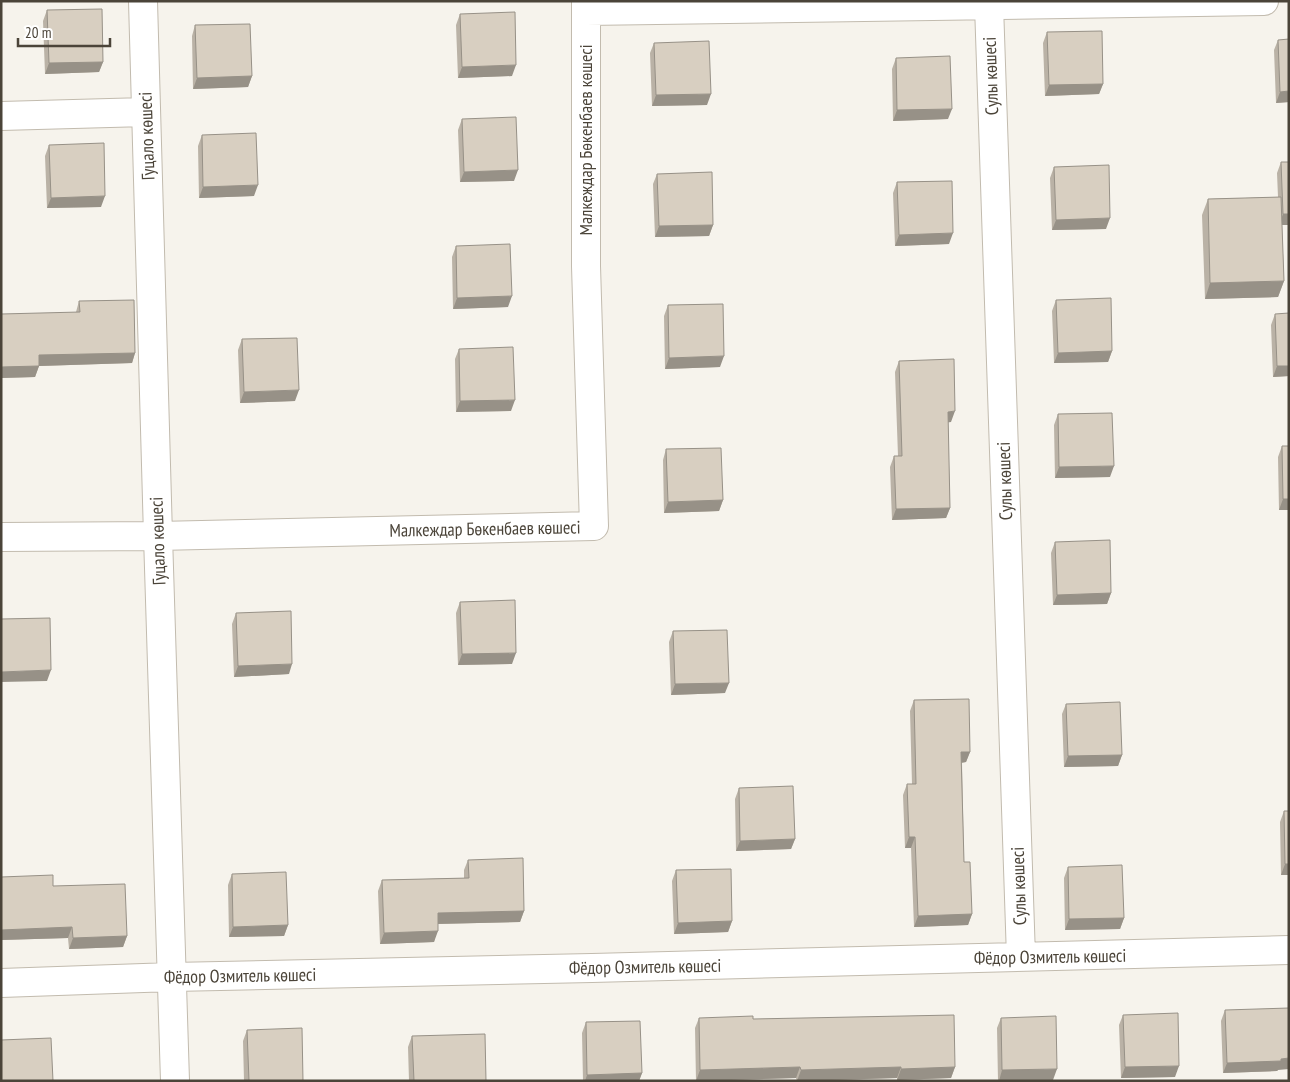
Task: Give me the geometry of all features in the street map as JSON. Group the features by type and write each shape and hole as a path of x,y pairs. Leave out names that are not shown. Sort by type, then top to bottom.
{"street":[{"name":"Гуцало көшесі","path":"143,1 175,1081"},
{"path":"586,6 989,5 1264,1"},
{"name":"Сулы көшесі","path":"989,5 1021,957"},
{"name":"Малкеждар Бөкенбаев көшесі","path":"1,537 158,536 594,526 586,266 586,6"},
{"path":"1,116 146,112"},
{"name":"Фёдор Озмитель көшесі","path":"1,983 172,977 1289,950"}],"building":[{"path":"102,9 103,62 49,63 47,10"},
{"path":"515,12 516,65 462,67 460,14"},
{"path":"250,24 252,76 197,78 195,25"},
{"path":"1102,31 1103,84 1049,85 1047,32"},
{"path":"1289,39 1289,91 1280,92 1278,40"},
{"path":"709,41 711,94 656,95 654,43"},
{"path":"950,56 952,109 897,110 896,58"},
{"path":"516,117 518,170 464,172 462,119"},
{"path":"256,133 258,185 203,187 202,135"},
{"path":"104,143 105,196 51,198 49,145"},
{"path":"1281,162 1289,162 1289,214 1283,214"},
{"path":"1109,165 1110,218 1056,220 1054,167"},
{"path":"712,172 713,225 659,226 657,174"},
{"path":"952,181 953,233 899,235 897,182"},
{"path":"1281,197 1284,281 1210,283 1208,199"},
{"path":"510,244 512,296 457,298 456,246"},
{"path":"1111,298 1112,351 1058,353 1056,300"},
{"path":"134,300 135,353 39,355 39,366 1,367 1,314 80,312 79,301"},
{"path":"723,304 724,356 669,358 668,305"},
{"path":"1289,313 1289,366 1277,366 1275,314"},
{"path":"297,338 299,390 244,392 242,339"},
{"path":"513,347 515,400 460,401 459,349"},
{"path":"954,359 955,411 948,412 950,508 896,509 894,456 902,456 899,361"},
{"path":"1112,413 1114,466 1059,467 1058,414"},
{"path":"1282,446 1289,446 1289,499 1283,499"},
{"path":"721,448 723,500 668,502 666,449"},
{"path":"1110,540 1111,593 1057,595 1055,542"},
{"path":"515,600 516,653 462,654 460,602"},
{"path":"291,611 292,664 238,666 236,613"},
{"path":"50,618 51,670 1,672 1,619"},
{"path":"727,630 729,683 675,684 673,631"},
{"path":"969,699 970,752 961,752 964,862 970,862 972,914 918,916 915,837 909,837 907,784 916,784 914,700"},
{"path":"1120,702 1122,755 1068,756 1066,704"},
{"path":"793,786 795,839 740,841 739,788"},
{"path":"1284,811 1289,811 1289,864 1285,864"},
{"path":"523,858 524,911 438,913 438,931 384,933 382,880 469,878 468,860"},
{"path":"1122,865 1124,918 1069,919 1068,867"},
{"path":"731,869 732,921 678,923 676,870"},
{"path":"286,872 288,925 233,927 232,874"},
{"path":"53,875 53,886 125,884 127,936 73,938 72,927 1,930 1,877"},
{"path":"1289,1008 1289,1058 1281,1059 1281,1061 1227,1063 1225,1010"},
{"path":"1178,1013 1179,1066 1125,1067 1123,1015"},
{"path":"954,1015 955,1067 801,1070 800,1067 700,1070 699,1018 753,1016 753,1019"},
{"path":"1056,1016 1057,1069 1002,1070 1001,1018"},
{"path":"640,1021 642,1073 587,1075 586,1022"},
{"path":"302,1028 303,1081 249,1081 247,1030"},
{"path":"485,1034 486,1081 414,1081 412,1036"},
{"path":"51,1038 53,1081 1,1081 1,1040"}]}
